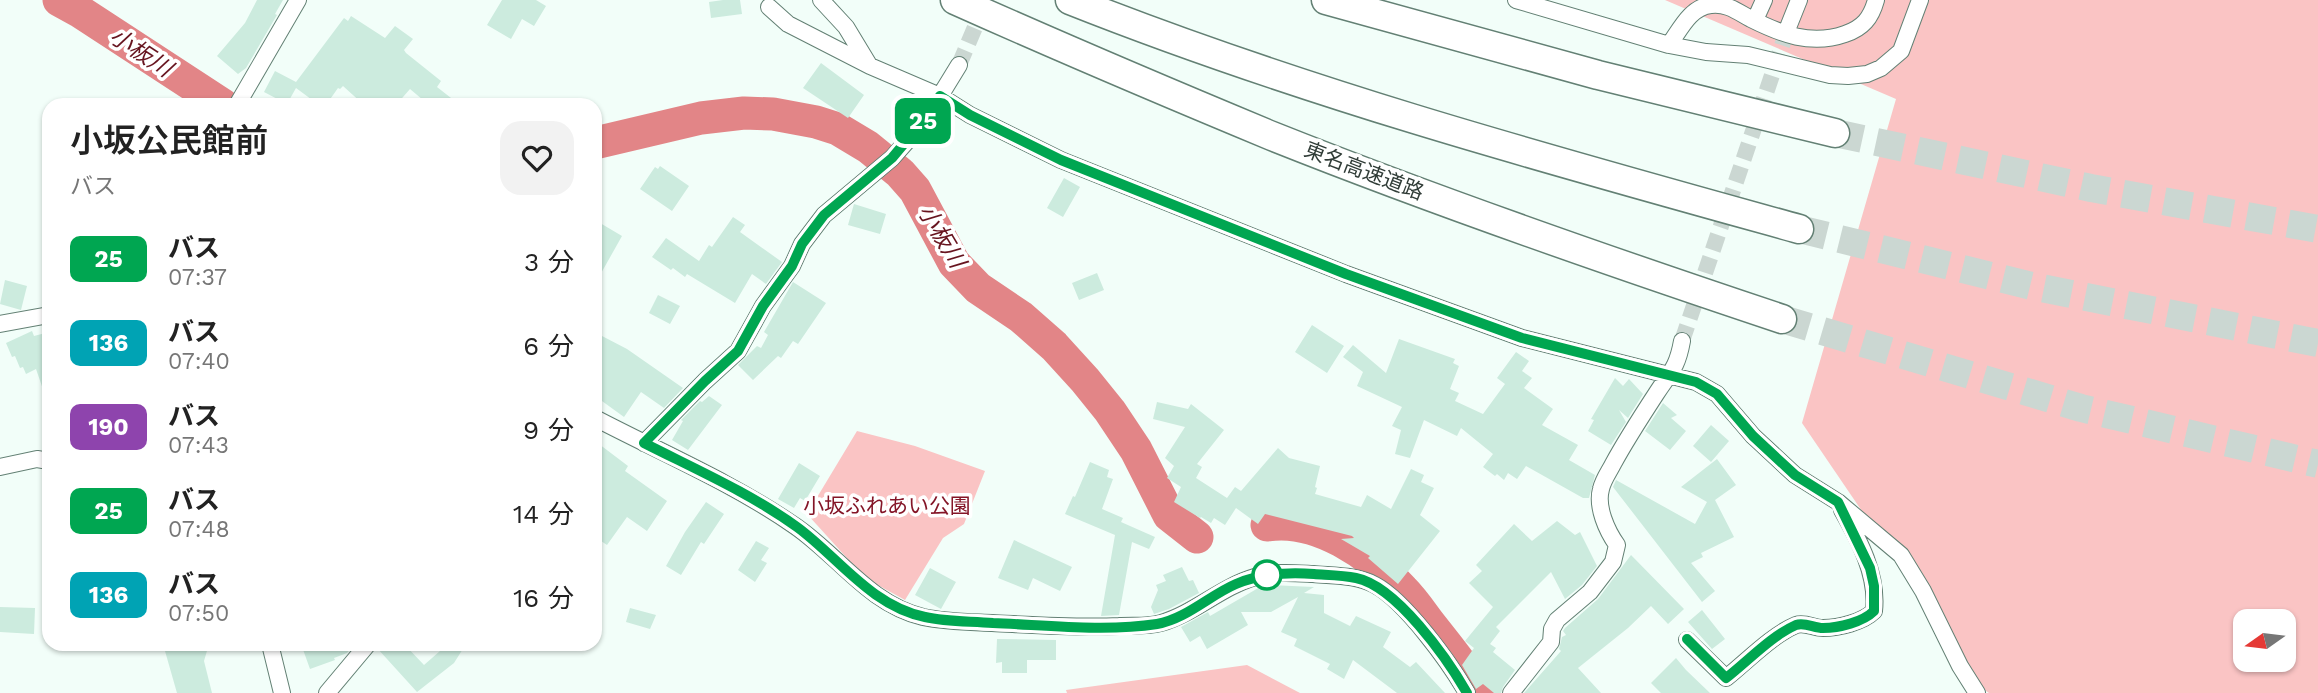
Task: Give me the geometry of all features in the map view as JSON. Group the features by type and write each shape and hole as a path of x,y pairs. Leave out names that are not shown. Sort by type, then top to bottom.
{"highway":[{"name":"東名高速道路","path":"955,0 1104,66 1370,174 1622,266 1782,320"},
{"path":"1070,0 1247,65 1436,125 1799,229"},
{"path":"1326,0 1598,75 1835,133"}],"street":[{"path":"241,98 298,0"},
{"path":"821,0 846,27 870,66"},
{"path":"1516,0 1669,46 1748,55 1830,75 1848,76 1867,74 1881,68 1901,51 1920,0"},
{"path":"1755,20 1764,0"},
{"path":"1789,25 1799,0"},
{"path":"1669,46 1689,16 1710,5 1734,8 1777,32 1808,40 1832,38 1848,33 1869,20 1875,0"},
{"path":"769,7 788,24 870,66 940,96 970,115 1061,160 1346,274 1522,338 1696,382 1717,394 1772,456 1795,475 1838,502 1901,555 1977,693"},
{"path":"644,443 738,351 763,306 792,266 802,244 824,215 892,158 921,123 959,65"},
{"path":"0,324 42,316"},
{"path":"1511,693 1551,642 1552,629 1557,620 1590,592 1613,562 1617,545 1606,526 1600,502 1601,489 1630,434 1670,376 1679,357 1682,341"},
{"path":"602,422 723,483 796,527 866,588 891,605 922,617 956,622 1043,626 1158,624 1183,614 1237,583 1259,576 1292,572 1356,578 1374,585 1392,597 1454,670 1467,693"},
{"path":"0,467 42,460"},
{"path":"1687,639 1726,678 1783,632 1800,624 1823,628 1853,623 1868,617 1874,611 1875,600 1870,568 1838,502"},
{"path":"272,651 282,693"},
{"path":"327,693 362,651"}],"green space":[{"path":"1665,0 2318,0 2318,693 1989,693 1983,689 1802,423 1896,99"},
{"name":"小坂ふれあい公園","path":"857,431 915,446 985,471 964,524 943,538 905,600 865,578 807,514"},
{"path":"1247,665 1300,693 1067,693 1066,690"}],"building":[{"path":"257,0 283,0 246,68 238,74 217,56 245,23"},
{"path":"502,0 536,0 546,6 534,26 522,19 511,39 487,25"},
{"path":"740,0 742,14 711,18 709,2"},
{"path":"351,16 385,38 395,26 413,39 404,50 441,81 437,87 451,98 421,98 410,89 402,98 356,98 343,86 338,88 331,98 310,98 296,88 290,98 276,98 264,92 275,71 296,82 344,18 348,21"},
{"path":"821,63 864,95 848,118 803,88"},
{"path":"660,166 689,186 672,211 640,189 655,167 658,169"},
{"path":"1064,178 1080,187 1063,217 1047,208"},
{"path":"854,204 886,214 880,234 848,225"},
{"path":"733,217 745,225 740,232 782,262 766,284 752,274 735,303 687,274 685,277 673,268 671,270 652,257 666,238 699,261"},
{"path":"602,224 622,236 602,272"},
{"path":"1097,273 1104,290 1079,300 1072,283"},
{"path":"5,280 27,286 21,310 0,304"},
{"path":"793,282 826,303 798,344 793,341 781,358 778,356 753,380 738,365 757,346 761,348 768,335 764,332"},
{"path":"658,295 680,306 670,324 649,313"},
{"path":"1312,325 1344,346 1327,373 1295,352"},
{"path":"32,331 34,336 42,334 42,386 36,369 26,374 15,356 12,357 6,343"},
{"path":"602,336 627,349 683,388 664,408 641,392 624,417 602,401"},
{"path":"1399,339 1455,359 1453,363 1459,366 1450,389 1459,393 1455,401 1483,414 1505,384 1497,378 1516,352 1529,361 1522,371 1532,378 1524,388 1553,409 1542,425 1578,445 1569,460 1595,475 1589,498 1583,498 1526,466 1517,479 1508,473 1504,480 1497,474 1495,476 1483,467 1493,454 1461,428 1457,436 1424,420 1410,458 1395,454 1401,430 1392,426 1402,407 1357,386 1363,372 1343,357 1353,345 1386,373"},
{"path":"1615,378 1623,386 1629,379 1643,394 1628,418 1619,410 1626,422 1611,445 1588,431 1594,420 1591,419"},
{"path":"709,396 722,405 688,450 672,440 683,421 681,420"},
{"path":"1157,402 1188,409 1191,404 1224,430 1197,464 1202,467 1196,478 1227,498 1235,487 1241,491 1278,448 1289,458 1320,466 1315,494 1361,507 1367,495 1391,509 1411,469 1424,475 1421,482 1434,488 1420,515 1440,531 1398,584 1368,558 1370,556 1341,539 1354,538 1352,536 1265,514 1258,524 1236,508 1225,525 1214,518 1211,523 1200,518 1174,502 1181,487 1167,478 1174,466 1165,458 1185,427 1153,419"},
{"path":"1663,403 1677,415 1671,418 1686,431 1670,450 1645,431"},
{"path":"1711,425 1729,441 1711,462 1693,446"},
{"path":"602,446 628,466 625,471 667,501 647,531 627,517 607,545 602,542"},
{"path":"1717,459 1736,485 1715,500 1734,537 1701,553 1703,557 1691,563 1715,591 1702,602 1613,487 1616,480 1695,524 1707,502 1681,487"},
{"path":"1090,462 1109,470 1107,477 1113,479 1102,509 1123,518 1121,522 1155,537 1149,549 1132,542 1119,615 1101,616 1115,535 1065,514"},
{"path":"799,463 820,476 805,501 800,498 794,508 778,499"},
{"path":"706,502 724,514 704,544 701,542 681,575 666,566"},
{"path":"1557,521 1575,535 1580,532 1597,566 1582,585 1565,599 1551,572 1496,627 1500,631 1490,644 1496,648 1493,652 1515,670 1501,693 1494,693 1483,684 1476,689 1462,665 1474,648 1465,641 1493,607 1469,583 1482,571 1476,565 1514,524 1532,541"},
{"path":"1014,540 1072,567 1060,591 1033,578 1028,590 998,578"},
{"path":"756,541 769,548 761,560 767,563 755,582 738,570"},
{"path":"1631,555 1684,609 1668,624 1651,606 1578,668 1601,693 1524,693 1561,651 1559,649 1562,637 1566,635 1563,631 1565,628 1598,599"},
{"path":"1182,567 1199,593 1154,614 1151,607 1158,590 1156,585 1166,581 1163,575"},
{"path":"930,568 956,582 941,609 915,595"},
{"path":"1260,587 1314,587 1304,593 1324,595 1324,613 1350,626 1356,616 1391,632 1383,647 1410,667 1416,662 1445,693 1397,693 1353,660 1344,679 1327,669 1330,664 1294,646 1297,639 1281,632 1298,597 1271,612 1241,612 1248,625 1207,649 1200,636 1190,642 1181,627 1208,612 1210,616"},
{"path":"0,607 35,608 34,634 0,632"},
{"path":"630,608 656,615 650,629 626,622"},
{"path":"1702,610 1725,639 1712,649 1688,622"},
{"path":"997,639 1056,640 1056,660 1027,660 1027,673 1002,673 1002,662 996,663"},
{"path":"165,651 207,651 204,661 212,693 177,693"},
{"path":"304,651 349,651 334,658 335,660 310,669"},
{"path":"380,651 411,651 424,665 440,651 462,651 454,663 417,692"},
{"path":"1676,658 1710,693 1661,693 1651,683"}],"waterway":[{"name":"小板川","path":"59,0 212,98"},
{"name":"小板川","path":"602,141 701,118 744,113 773,114 816,122 838,129 868,147 900,173 915,190 954,263 978,288 1021,317 1054,346 1085,380 1136,450 1169,515 1197,537"},
{"name":"小板川","path":"1267,525 1286,524 1323,533 1341,541 1375,564 1410,598 1481,693"}],"tunnel":[{"path":"959,65 984,6"},
{"path":"1682,341 1789,25"},
{"path":"1835,133 2091,188 2318,229"},
{"path":"1799,229 2036,287 2318,343"},
{"path":"1782,319 2081,408 2318,464"}],"bus line":[{"name":"25","path":"1467,693 1454,670 1392,597 1374,585 1356,578 1292,572 1259,576 1237,583 1183,614 1158,624 1043,626 956,622 922,617 891,605 866,588 796,527 723,483 644,443 738,351 763,306 792,266 802,244 824,215 892,158 928,115 940,96 970,115 1061,160 1346,274 1522,338 1696,382 1717,394 1772,456 1795,475 1838,502 1870,568 1874,586 1874,611 1868,617 1853,623 1823,628 1800,624 1783,632 1726,678 1687,639"}]}
